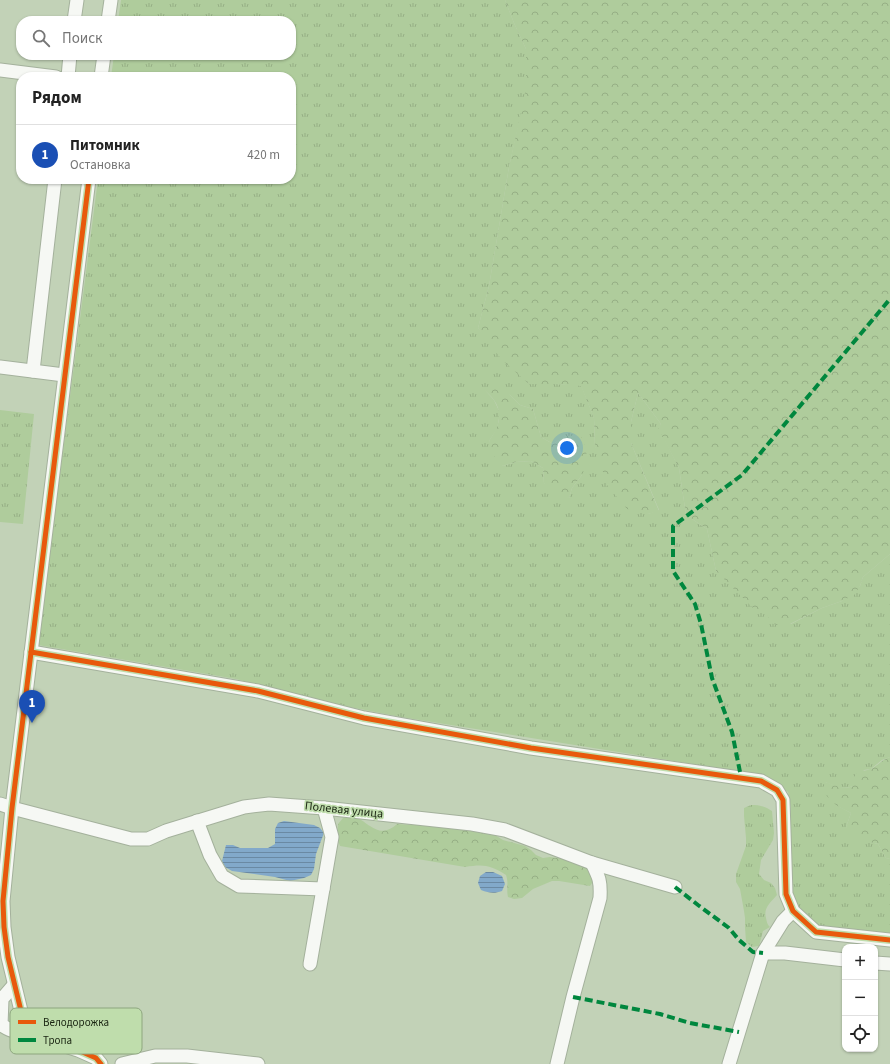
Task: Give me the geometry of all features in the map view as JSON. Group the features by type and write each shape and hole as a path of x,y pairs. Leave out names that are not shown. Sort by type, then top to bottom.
{"street":[{"path":"75,16 77,0"},
{"path":"109,16 111,0"},
{"path":"68,72 70,60"},
{"path":"102,72 103,60"},
{"path":"0,70 16,72"},
{"path":"33,371 54,184"},
{"path":"20,1008 2,927 6,806 31,652 88,184"},
{"path":"0,367 64,375"},
{"path":"31,652 258,691 364,718 531,748 760,781 777,790 783,800 786,894 793,911 816,932 890,940"},
{"path":"0,793 6,806"},
{"name":"Полевая улица","path":"6,806 132,839 148,839 166,831 244,807 269,804 324,808 472,824 505,830 592,863 675,887"},
{"path":"310,964 332,837 324,808"},
{"path":"197,821 210,855 222,876 239,886 323,889"},
{"path":"557,1064 573,997 600,898 601,886 599,876 592,863"},
{"path":"729,1064 763,953 783,921 793,911"},
{"path":"763,953 785,953 842,960"},
{"path":"878,963 890,964"},
{"path":"10,1030 1,1025 2,999 14,985"},
{"path":"87,1054 96,1058 101,1064"},
{"path":"122,1064 155,1056 187,1056 258,1064"}],"green space":[{"path":"121,0 505,0 526,49 527,88 509,167 489,286 478,328 529,384 581,385 594,418 595,447 648,514 659,510 631,443 631,422 638,393 661,424 659,428 679,468 686,515 707,529 716,571 766,609 791,624 822,608 842,601 860,586 863,577 890,554 890,757 882,760 871,769 864,770 853,786 842,788 825,782 838,806 851,813 846,827 870,842 878,844 886,858 890,859 890,933 815,925 797,910 791,890 791,807 788,792 767,776 401,717 329,703 236,679 38,645 97,184 296,184 296,72 112,72 113,60 296,60 296,16 119,16","holes":["484,389 510,395 520,405 533,409 541,437 553,444 566,436 582,475 572,488 569,498 544,483 543,468 531,461 516,462 503,466 489,441 497,429 500,413 494,400"]},
{"path":"505,0 890,0 890,554 863,577 860,586 854,595 822,608 790,624 777,625 770,623 766,609 756,611 716,571 707,529 686,515 679,468 658,428 661,424 638,393 631,422 631,443 659,511 648,514 627,509 607,485 595,447 594,418 581,386 529,384 502,360 478,328 489,286 509,167 526,88 526,49"},
{"path":"499,386 520,405 533,409 541,437 553,444 566,436 581,435 586,448 587,462 582,475 572,488 569,498 553,495 544,483 543,468 531,461 516,462 503,466 493,455 489,441 499,421 499,411 494,400 483,389"},
{"path":"0,410 34,414 23,524 0,522"},
{"path":"890,757 890,859 886,858 878,844 859,840 852,836 846,827 851,813 831,801 823,789 825,782 842,787 853,786 853,779 857,772 873,768 883,760"},
{"path":"751,805 762,806 772,811 774,833 773,840 761,860 759,874 764,880 771,883 775,888 777,895 768,905 765,914 770,927 763,931 759,946 752,947 746,942 744,911 740,889 736,882 736,874 746,846 744,808"},
{"path":"343,818 359,819 381,831 390,829 397,824 412,825 419,823 490,832 503,840 525,846 536,855 543,858 550,857 565,859 579,864 591,873 594,880 590,886 552,881 533,889 522,898 514,899 508,897 506,875 491,867 465,867 340,846 337,838 338,824"}],"water":[{"path":"284,821 314,825 320,828 324,833 316,854 314,869 311,875 290,881 275,877 232,871 225,867 222,861 226,845 233,845 240,848 268,848 275,844 275,829 278,823"},
{"path":"486,872 493,872 502,876 505,884 502,891 492,893 481,890 478,883 480,876"}],"marked path":[{"path":"740,772 732,732 712,678 701,624 695,604 673,571 673,526 742,475 890,299"},
{"path":"675,887 729,928 739,940 753,952 763,953"},
{"path":"573,997 660,1014 690,1023 739,1032"}],"cycle path":[{"path":"20,1008 8,957 4,927 3,901 12,808 88,184"},
{"path":"31,652 258,691 364,718 531,748 761,781 777,790 783,800 786,894 793,911 816,932 890,940"},
{"path":"87,1054 96,1058 101,1064"}],"place":[{"name":"Питомник","path":"32,723"}]}
